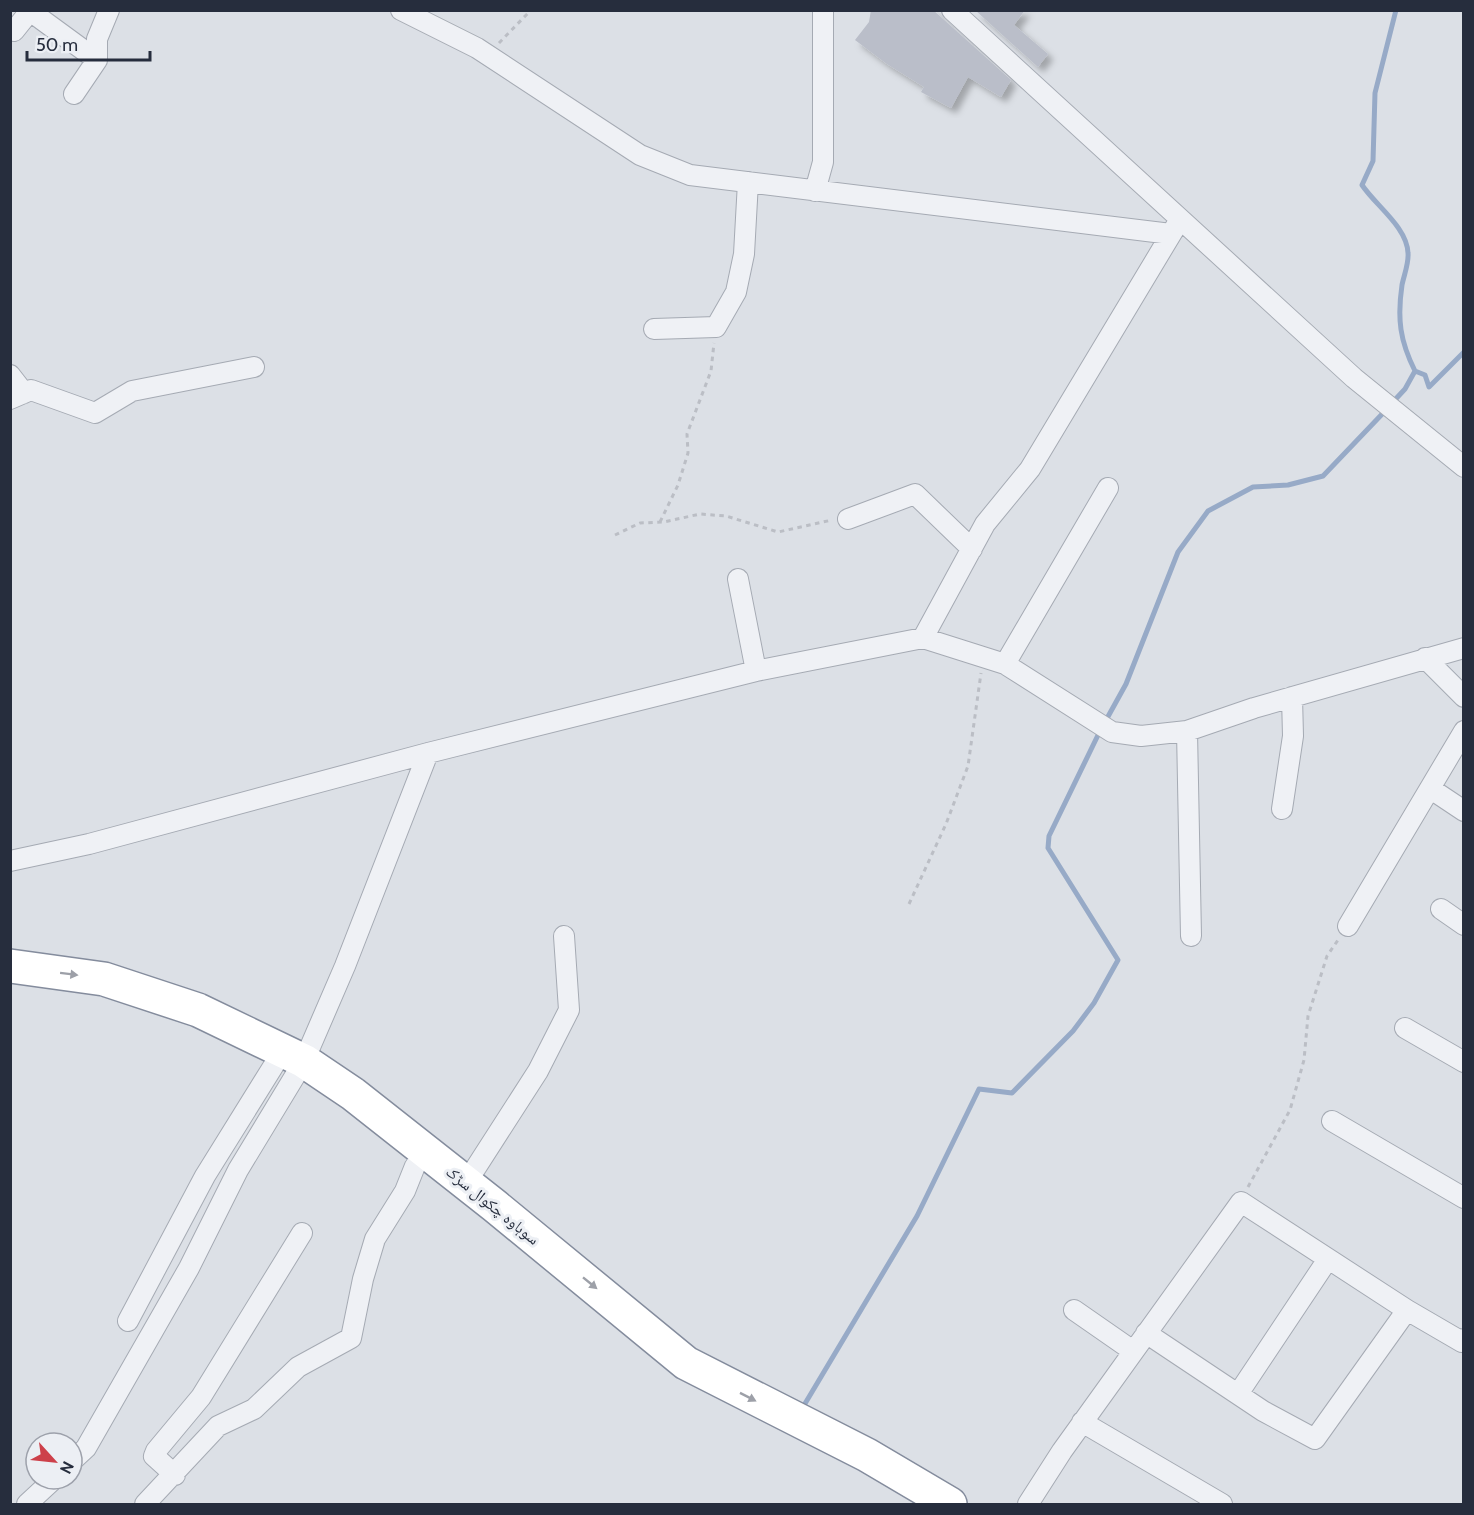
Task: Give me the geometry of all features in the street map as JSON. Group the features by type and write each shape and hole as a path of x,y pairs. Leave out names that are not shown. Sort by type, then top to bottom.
{"highway":[{"name":"سوہاوہ چکوال سڑک","path":"10,966 104,979 198,1010 291,1068 353,1094 686,1363 867,1455 950,1504"},
{"path":"10,987 99,1000 192,1029 291,1068 349,1111 669,1375 720,1407 863,1472 919,1504"}],"street":[{"path":"74,94 97,60 97,39 109,10"},
{"path":"400,10 487,55 640,155 690,175 815,190 1176,226"},
{"path":"815,190 823,162 823,10"},
{"path":"952,10 1176,226 1381,400 1464,467"},
{"path":"10,29 14,32 30,11 97,60"},
{"path":"654,329 716,327 736,292 744,254 748,182"},
{"path":"923,638 985,524 1030,469 1176,226"},
{"path":"10,375 17,396 31,390 95,413 132,391 254,367"},
{"path":"1005,664 1107,488"},
{"path":"848,519 915,494 972,549"},
{"path":"738,579 756,671"},
{"path":"10,861 89,844 428,753 756,671 923,638 1005,664 1112,732 1141,736 1186,731 1292,697 1464,648"},
{"path":"1425,658 1464,697"},
{"path":"1282,809 1293,736 1292,697"},
{"path":"1186,731 1191,936"},
{"path":"1348,926 1464,731"},
{"path":"84,1446 189,1268 345,966 428,753"},
{"path":"1431,789 1464,811"},
{"path":"1441,909 1464,925"},
{"path":"466,1183 561,1030 569,1010 564,936"},
{"path":"1405,1028 1464,1062"},
{"path":"128,1321 206,1176 291,1068"},
{"path":"1332,1121 1464,1198"},
{"path":"145,1504 175,1475 218,1426 254,1409 298,1367 351,1338 363,1279 375,1239 405,1191 415,1166"},
{"path":"1028,1504 1082,1422 1241,1202 1407,1310 1462,1342 1464,1339"},
{"path":"175,1475 154,1456 156,1451 201,1396 302,1233"},
{"path":"1238,1394 1328,1258"},
{"path":"1074,1310 1133,1351"},
{"path":"1146,1333 1238,1394 1315,1439 1407,1310"},
{"path":"1082,1422 1222,1504"},
{"path":"27,1504 41,1491"}],"path":[{"path":"487,55 531,10"},
{"path":"660,522 678,485 688,453 687,434 711,371 716,327"},
{"path":"615,535 640,523 686,519 700,514 726,516 778,532 823,520 848,519"},
{"path":"909,904 946,824 968,766 983,656"},
{"path":"1241,1202 1290,1110 1304,1060 1308,1016 1327,956 1348,926"}],"building":[{"path":"871,10 933,10 1011,80 1001,97 968,77 951,108 921,92 924,87 887,64 855,40 869,22"},
{"path":"975,10 1025,10 1014,25 1048,54 1038,67"}],"waterway":[{"path":"1396,10 1375,93 1373,161 1362,185 1397,226 1406,243 1408,257 1402,285 1400,319 1403,340 1415,371"},
{"path":"1392,403 1405,389 1415,371 1425,375 1429,387 1464,352"},
{"path":"1105,722 1126,684 1178,552 1208,511 1253,487 1288,485 1323,476 1386,410"},
{"path":"803,1407 917,1216 979,1089 1012,1093 1073,1031 1094,1003 1118,960 1048,848 1049,836 1100,731"}]}
